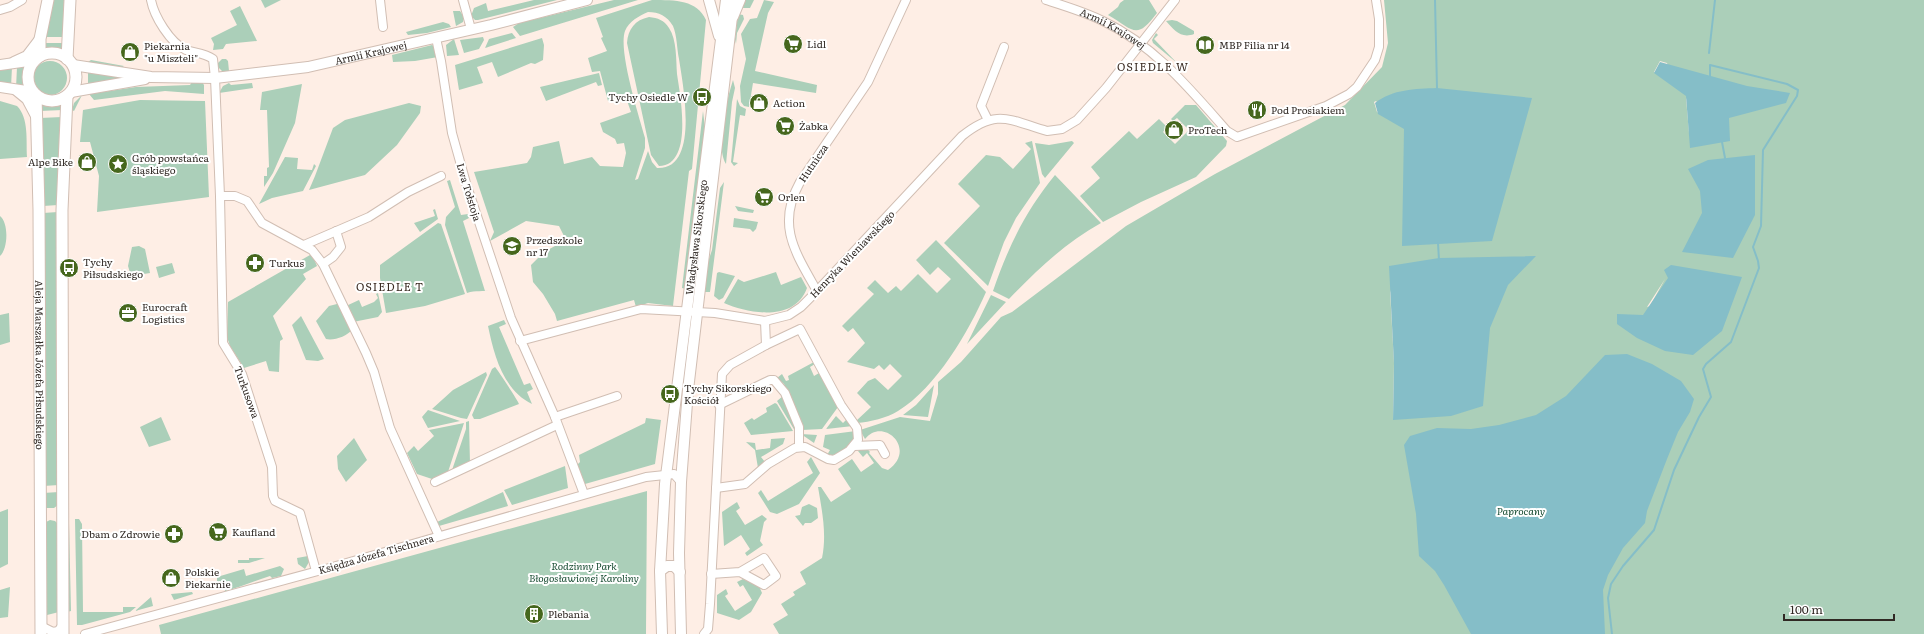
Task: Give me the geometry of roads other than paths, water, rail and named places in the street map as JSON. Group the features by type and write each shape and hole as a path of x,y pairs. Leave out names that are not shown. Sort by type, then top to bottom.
{"main road":[{"path":"48,0 37,58 28,72 28,79 34,94 41,99 54,101 69,94"},
{"path":"63,630 62,210 66,115 69,94 76,79 70,62 68,40 70,0"},
{"path":"37,58 54,53 70,62"},
{"name":"Aleja Marszałka Józefa Piłsudskiego","path":"34,94 36,116 44,629"}],"street":[{"path":"0,10 10,7 22,0"},
{"name":"Turkusowa","path":"151,0 153,9 169,36 184,49 208,56 212,59 215,78 220,196 223,342 242,374 272,467 273,496 278,503 300,513 316,571"},
{"path":"380,0 383,27"},
{"path":"463,0 471,29"},
{"name":"Armii Krajowej","path":"70,62 85,66 151,77 215,78 319,66 588,0"},
{"path":"709,0 721,42"},
{"name":"Władysława Sikorskiego","path":"681,634 681,482 692,312 726,0"},
{"name":"Władysława Sikorskiego","path":"662,634 660,571 666,474 692,312 734,0"},
{"name":"Władysława Sikorskiego","path":"732,22 741,0"},
{"name":"Hutnicza","path":"817,291 795,249 788,229 791,197 868,82 906,0"},
{"name":"Armii Krajowej","path":"1046,0 1104,21 1140,43 1175,73 1227,131 1237,137 1326,106 1349,94 1358,87 1375,60 1378,47 1379,18 1376,0"},
{"name":"Henryka Wieniawskiego","path":"692,312 715,313 765,321 789,315 801,307 817,291 962,136 972,128 988,120 1000,118 1048,131 1062,129 1077,120 1092,104 1175,0"},
{"name":"Lwa Tołstoja","path":"436,38 456,148 466,183 511,318 556,421 584,494"},
{"path":"14,62 27,56 40,39"},
{"path":"68,40 73,58 85,66"},
{"path":"988,120 981,106 1004,47"},
{"path":"0,65 37,58"},
{"name":"Armii Krajowej","path":"69,94 151,77"},
{"path":"0,87 34,94"},
{"path":"16,90 27,98 36,116"},
{"path":"66,115 75,98 86,90"},
{"path":"304,245 369,217 408,192 441,176"},
{"path":"220,196 241,197 247,201 262,223 312,250 323,264 374,372 390,428 439,536"},
{"path":"323,264 333,258 341,247 336,230"},
{"path":"520,341 641,309 692,312"},
{"path":"765,321 766,345"},
{"path":"704,634 708,630 719,405 722,374 730,364 800,329 841,405 857,428 858,440 854,446 843,455 832,460 805,447 799,446 768,464 745,484 716,488"},
{"path":"719,405 770,380 774,380 785,393 799,428 799,446"},
{"path":"436,482 556,421 616,396"},
{"path":"854,446 880,445 885,454"},
{"path":"666,474 674,474 681,482"},
{"name":"Księdza Józefa Tischnera","path":"85,634 316,571 584,494 646,477 666,474"},
{"path":"662,536 667,540 674,540 680,536"},
{"path":"660,571 667,566 674,566 680,572"},
{"path":"711,574 740,572"},
{"path":"44,629 53,632 63,630"}],"water":[{"path":"1660,62 1747,86 1790,93 1786,103 1729,118 1730,141 1690,148 1686,96 1654,73"},
{"path":"1437,88 1532,98 1492,241 1402,246 1404,129 1378,114 1375,103 1382,98 1397,92 1412,89"},
{"path":"1755,155 1755,215 1733,258 1682,252 1702,213 1700,191 1688,169 1708,160"},
{"path":"1536,256 1508,285 1490,328 1483,406 1451,416 1393,420 1394,364 1389,266 1439,258"},
{"path":"1671,265 1742,277 1722,331 1693,355 1665,351 1637,338 1617,324 1617,314 1643,315 1668,278 1664,270"},
{"path":"1627,354 1652,364 1681,381 1694,399 1690,412 1678,432 1667,459 1647,511 1645,523 1623,548 1608,575 1603,590 1605,634 1471,634 1435,571 1419,556 1416,514 1404,445 1410,436 1437,428 1471,429 1499,425 1536,415 1566,396 1605,355"}],"waterway":[{"path":"1435,0 1437,88"},
{"path":"1709,53 1715,0"},
{"path":"1612,634 1608,598 1611,584 1623,566 1654,530 1674,470 1699,417 1711,397 1703,369 1706,364 1731,342 1759,268 1753,247 1761,226 1763,150 1797,96 1798,90 1787,84 1710,65 1710,76"},
{"path":"1722,142 1725,158"},
{"path":"1438,243 1439,260"}],"place":[{"name":"Lidl","path":"793,44"},
{"name":"MBP Filia nr 14","path":"1205,45"},
{"name":"Piekarnia \"u Miszteli\"","path":"130,52"},
{"name":"Tychy Osiedle W","path":"702,97"},
{"name":"Action","path":"759,103"},
{"name":"Pod Prosiakiem","path":"1257,110"},
{"name":"Żabka","path":"785,126"},
{"name":"ProTech","path":"1174,130"},
{"name":"Alpe Bike","path":"87,162"},
{"name":"Grób powstańca śląskiego","path":"118,164"},
{"name":"Orlen","path":"764,197"},
{"name":"Przedszkole nr 17","path":"512,246"},
{"name":"Turkus","path":"255,263"},
{"name":"Tychy Piłsudskiego","path":"69,268"},
{"name":"Eurocraft Logistics","path":"128,313"},
{"name":"Tychy Sikorskiego Kościół","path":"670,394"},
{"name":"Kaufland","path":"218,532"},
{"name":"Dbam o Zdrowie","path":"174,534"},
{"name":"Polskie Piekarnie","path":"171,578"},
{"name":"Plebania","path":"534,614"}],"district":[{"name":"OSIEDLE W","path":"1153,67"},
{"name":"OSIEDLE T","path":"390,287"}],"park label":[{"name":"Paprocany","path":"1521,511"},
{"name":"Rodzinny Park Błogosławionej Karoliny","path":"584,572"}]}
